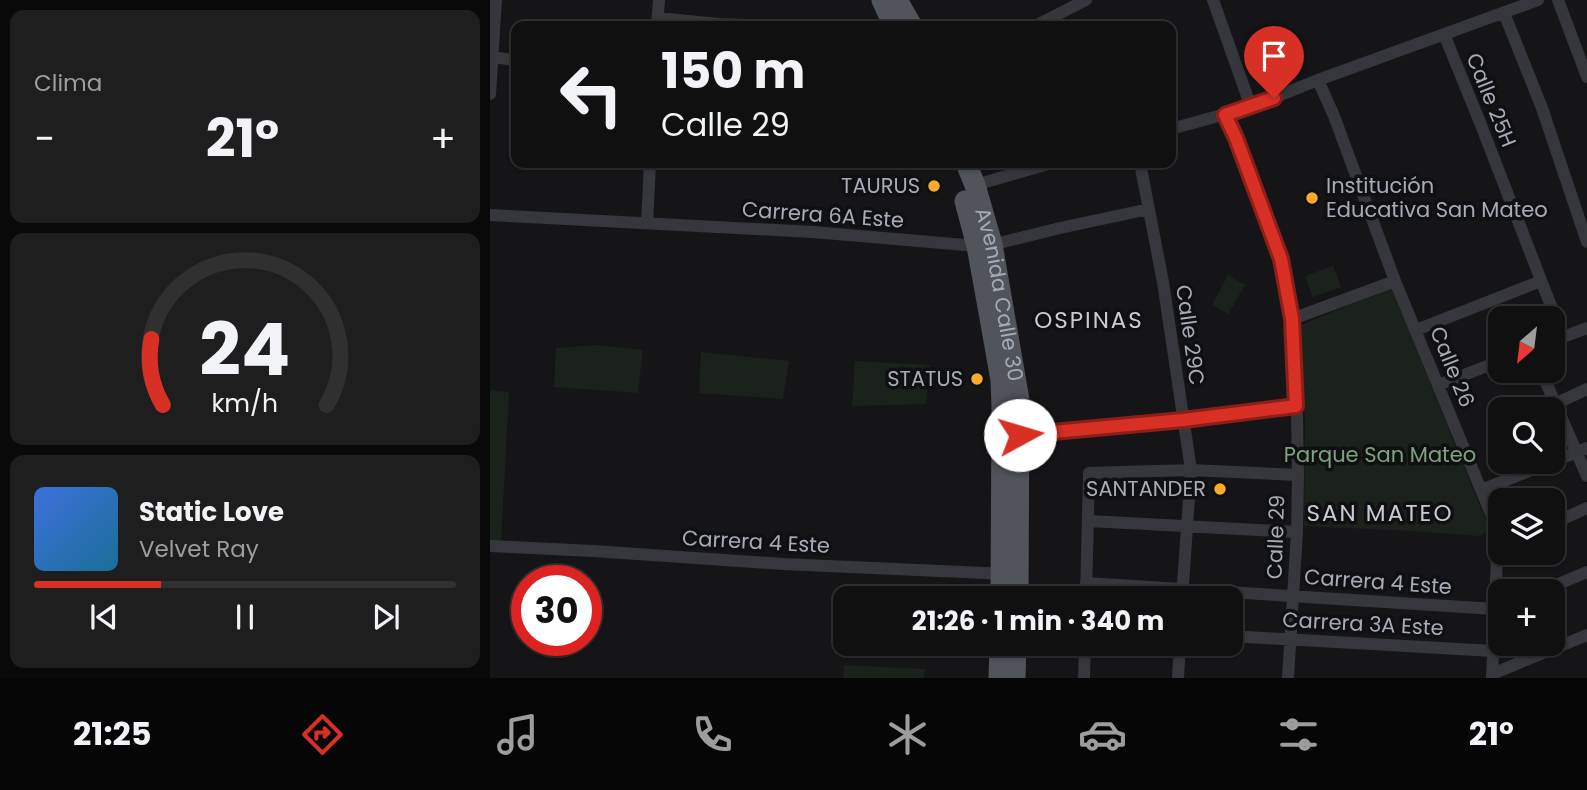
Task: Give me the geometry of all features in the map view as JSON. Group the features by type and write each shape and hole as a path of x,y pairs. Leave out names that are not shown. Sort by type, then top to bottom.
{"main road":[{"path":"882,0 892,21"},
{"path":"897,0 909,21"},
{"name":"Avenida Calle 30","path":"954,168 984,245"},
{"name":"Avenida Calle 30","path":"968,168 975,184 984,245 1018,391 1011,435 1011,574 1014,586"},
{"name":"Avenida Calle 30","path":"1006,586 1011,574"},
{"path":"999,678 1000,656"},
{"path":"1015,678 1016,656"}],"street":[{"path":"490,94 495,0"},
{"path":"658,21 659,0"},
{"path":"1045,21 1086,0"},
{"path":"1213,0 1251,107"},
{"path":"1176,128 1251,107 1538,0"},
{"path":"1558,0 1587,77"},
{"path":"1504,13 1542,108 1587,242"},
{"name":"Calle 25H","path":"1444,34 1541,281 1548,306"},
{"path":"491,57 511,59"},
{"name":"Calle 26","path":"1318,80 1395,281 1488,507"},
{"name":"Calle 29","path":"1225,115 1281,259 1292,319 1298,475 1288,678"},
{"path":"647,223 650,168"},
{"path":"975,184 1034,168"},
{"name":"Calle 29C","path":"1141,168 1163,282 1191,470 1183,586"},
{"name":"Carrera 6A Este","path":"490,215 813,232 984,245 1149,209"},
{"path":"1292,319 1395,281"},
{"path":"1416,330 1541,281"},
{"path":"1565,336 1587,328"},
{"path":"1438,385 1488,366"},
{"path":"1565,400 1587,390"},
{"path":"1011,435 1183,420 1296,406"},
{"path":"1565,421 1582,450 1587,476"},
{"path":"1565,457 1582,450"},
{"path":"1086,583 1089,474 1191,470 1298,475"},
{"path":"1481,490 1522,474"},
{"path":"1565,518 1587,508"},
{"path":"1088,521 1297,532"},
{"name":"Carrera 4 Este","path":"490,546 783,564 1011,574"},
{"path":"1565,581 1587,572"},
{"name":"Carrera 4 Este","path":"1086,583 1112,586"},
{"name":"Carrera 4 Este","path":"1243,595 1488,607"},
{"path":"1492,676 1587,635"},
{"name":"Carrera 3A Este","path":"1243,637 1488,651"},
{"path":"1084,678 1085,656"},
{"path":"1178,678 1179,656"},
{"name":"Calle 26","path":"1492,676 1493,656"}],"green space":[{"path":"1333,266 1341,287 1313,297 1305,276"},
{"path":"1228,275 1245,285 1228,314 1212,305"},
{"name":"Parque San Mateo","path":"1391,287 1488,526 1488,532 1479,536 1304,526 1305,418 1298,347 1299,326"},
{"path":"597,345 643,350 638,393 554,387 556,348"},
{"path":"701,352 789,361 783,399 699,393"},
{"path":"855,361 930,365 926,404 852,406"},
{"path":"490,390 509,392 501,543 490,543"},
{"path":"844,665 925,669 924,678 843,678"}],"place":[{"name":"TAURUS","path":"934,186"},
{"name":"Institución Educativa San Mateo","path":"1312,198"},
{"name":"STATUS","path":"977,379"},
{"name":"SANTANDER","path":"1220,489"}],"district":[{"name":"OSPINAS","path":"1089,320"},
{"name":"SAN MATEO","path":"1380,513"}],"route":[{"path":"1020,435 1183,420 1296,406 1292,319 1281,259 1225,115 1274,98"}]}
